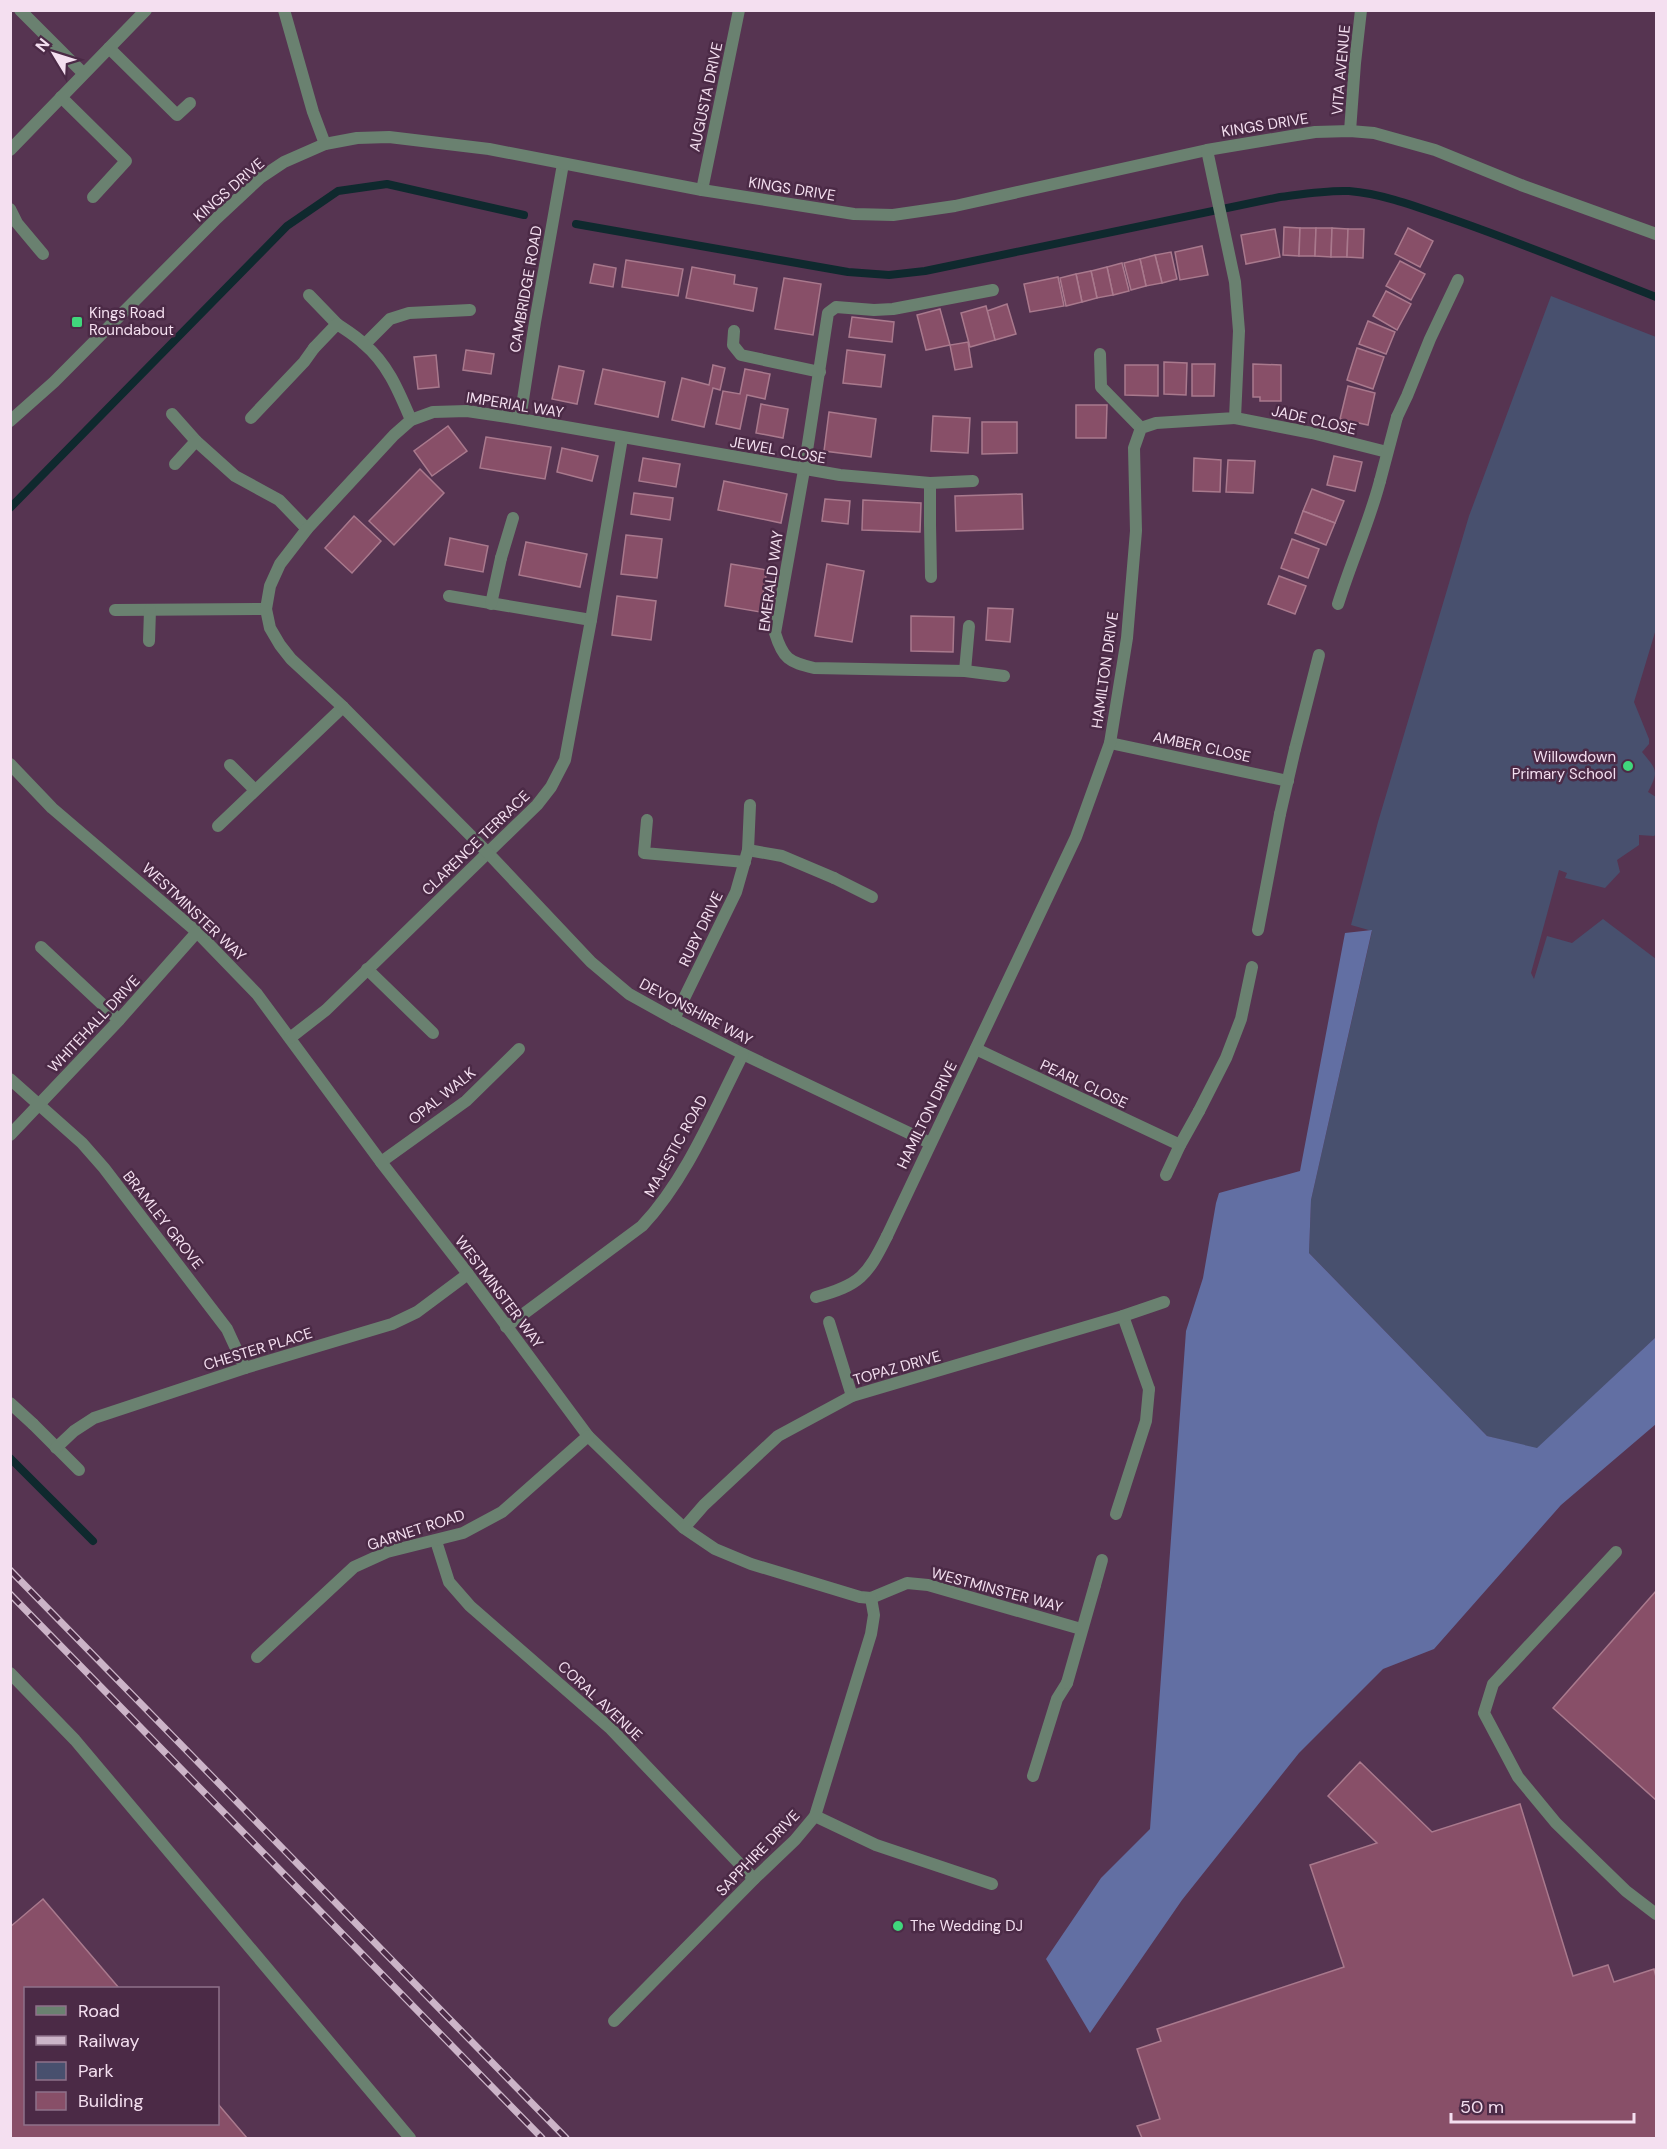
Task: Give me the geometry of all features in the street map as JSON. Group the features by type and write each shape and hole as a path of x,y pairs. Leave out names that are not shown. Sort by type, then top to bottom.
{"street":[{"path":"20,10 83,73"},
{"path":"10,150 146,10"},
{"path":"284,10 313,112 325,144"},
{"name":"AUGUSTA DRIVE","path":"702,190 739,10"},
{"name":"VITA AVENUE","path":"1350,131 1361,10"},
{"path":"109,48 177,115 189,103"},
{"path":"61,97 126,160 93,196"},
{"name":"KINGS DRIVE","path":"10,422 54,382 246,191 284,162 325,144 357,138 389,137 489,149 702,190 873,216 916,213 1088,178 1207,150 1315,132 1350,131 1374,133 1435,150 1521,185 1656,234"},
{"path":"1100,354 1101,387 1141,428 1156,423 1235,418 1239,331 1235,282 1207,150"},
{"name":"CAMBRIDGE ROAD","path":"520,419 563,165"},
{"path":"10,209 17,223 43,254"},
{"path":"1338,604 1350,564 1371,514 1396,417 1458,280"},
{"name":"EMERALD WAY","path":"993,290 893,309 836,308 828,313 776,633 781,651 794,663 814,668 965,671 1004,676"},
{"path":"309,295 337,324 365,344 383,365 396,385 411,420"},
{"path":"365,344 390,319 409,313 470,310"},
{"path":"251,418 337,324"},
{"path":"734,331 733,345 741,355 820,372"},
{"name":"IMPERIAL WAY","path":"266,609 270,586 280,564 307,529 394,435 411,420 433,412 467,411 622,438"},
{"path":"172,414 196,441 235,476 279,500 307,529"},
{"name":"JADE CLOSE","path":"1235,418 1312,433 1387,452"},
{"name":"HAMILTON DRIVE","path":"816,1297 838,1292 859,1280 872,1265 1076,837 1110,743 1127,638 1136,531 1134,448 1141,428"},
{"name":"JEWEL CLOSE","path":"622,438 840,475 930,483 973,481"},
{"name":"CLARENCE TERRACE","path":"290,1038 326,1010 537,805 551,787 565,760 622,438"},
{"path":"175,464 196,441"},
{"path":"930,483 931,577"},
{"path":"491,604 513,518"},
{"path":"449,596 591,620"},
{"path":"115,610 266,609 270,628 280,645 488,853"},
{"path":"149,641 150,610"},
{"path":"965,671 969,626"},
{"path":"1258,930 1280,814 1319,656"},
{"path":"218,826 342,707"},
{"name":"AMBER CLOSE","path":"1110,743 1288,781"},
{"name":"WESTMINSTER WAY","path":"10,764 52,808 197,932 257,994 588,1436 684,1528 715,1549 751,1564 860,1597 871,1598 907,1583 928,1585 1081,1629"},
{"path":"230,765 254,789"},
{"name":"RUBY DRIVE","path":"674,1019 736,892 747,856 750,805"},
{"path":"647,819 644,853 782,856 872,897"},
{"name":"DEVONSHIRE WAY","path":"488,853 591,962 629,994 743,1054 930,1143"},
{"name":"WHITEHALL DRIVE","path":"10,1135 119,1020 197,932"},
{"path":"41,947 119,1020"},
{"path":"1166,1175 1226,1058 1240,1019 1252,967"},
{"path":"367,969 433,1033"},
{"name":"OPAL WALK","path":"381,1162 466,1101 519,1049"},
{"name":"PEARL CLOSE","path":"976,1049 1180,1145"},
{"name":"MAJESTIC ROAD","path":"506,1327 642,1226 659,1207 678,1179 743,1054"},
{"name":"BRAMLEY GROVE","path":"10,1079 81,1143 104,1168 228,1329 245,1368"},
{"name":"CHESTER PLACE","path":"56,1448 74,1431 94,1418 245,1368 392,1324 417,1312 468,1274"},
{"name":"TOPAZ DRIVE","path":"684,1528 704,1505 778,1436 852,1396 1164,1302"},
{"path":"1116,1514 1149,1407 1149,1389 1123,1316"},
{"path":"829,1322 852,1396"},
{"path":"10,1402 80,1470"},
{"name":"GARNET ROAD","path":"257,1657 354,1567 387,1552 464,1533 502,1512 588,1436"},
{"name":"CORAL AVENUE","path":"436,1541 449,1582 470,1606 611,1729 754,1879"},
{"path":"1616,1552 1493,1684 1484,1713 1518,1778 1556,1823 1626,1891 1656,1914"},
{"path":"1033,1776 1057,1699 1066,1683 1102,1560"},
{"name":"SAPPHIRE DRIVE","path":"614,2021 795,1840 815,1816 871,1634 874,1615 871,1598"},
{"path":"10,1673 75,1740 410,2139"},
{"path":"815,1816 876,1845 992,1884"}],"green space":[{"path":"1551,296 1656,337 1656,629 1634,702 1649,739 1649,744 1642,752 1655,771 1648,792 1656,797 1656,834 1654,836 1639,835 1639,845 1617,860 1620,872 1605,888 1565,878 1567,873 1559,870 1531,973 1534,979 1547,936 1572,943 1603,919 1656,959 1656,1337 1537,1449 1487,1436 1309,1253 1311,1200 1372,931 1351,925 1378,822 1469,516"}],"shaded area":[{"path":"1372,930 1311,1200 1309,1253 1487,1436 1537,1448 1656,1337 1656,1424 1561,1505 1434,1649 1383,1669 1299,1753 1182,1900 1090,2033 1046,1959 1101,1878 1150,1829 1186,1331 1203,1278 1216,1203 1219,1193 1300,1171 1345,933"}],"building":[{"path":"1284,227 1300,228 1299,256 1283,255"},
{"path":"1300,228 1316,228 1315,256 1299,256"},
{"path":"1316,228 1332,228 1331,257 1315,256"},
{"path":"1332,228 1348,229 1347,257 1331,257"},
{"path":"1408,228 1433,241 1420,267 1395,254"},
{"path":"1275,229 1280,257 1246,264 1241,235"},
{"path":"1348,229 1364,229 1363,258 1347,257"},
{"path":"1202,246 1208,275 1180,280 1175,252"},
{"path":"1171,252 1177,279 1162,283 1155,255"},
{"path":"1155,255 1162,283 1146,286 1140,259"},
{"path":"1140,259 1146,286 1131,290 1124,263"},
{"path":"626,260 683,269 678,296 622,287"},
{"path":"1400,261 1425,274 1411,300 1386,286"},
{"path":"1122,263 1129,291 1113,295 1107,267"},
{"path":"594,264 616,268 613,287 590,283"},
{"path":"692,267 735,275 734,284 757,288 753,311 686,298"},
{"path":"1107,267 1113,295 1097,298 1091,271"},
{"path":"1091,271 1097,298 1082,302 1076,274"},
{"path":"1076,274 1082,302 1066,306 1060,278"},
{"path":"1058,277 1064,306 1030,312 1024,284"},
{"path":"784,278 821,284 813,335 775,329"},
{"path":"1386,291 1411,304 1397,330 1373,316"},
{"path":"1007,304 1016,334 995,340 987,311"},
{"path":"986,306 995,340 970,347 961,313"},
{"path":"940,309 950,345 926,350 917,315"},
{"path":"852,317 894,322 892,342 849,337"},
{"path":"1368,321 1395,332 1386,354 1359,344"},
{"path":"968,342 972,367 955,370 950,345"},
{"path":"1357,348 1384,357 1373,389 1347,380"},
{"path":"466,350 494,354 491,374 463,370"},
{"path":"847,350 885,355 881,387 843,383"},
{"path":"436,355 439,387 418,389 414,357"},
{"path":"1164,362 1187,363 1186,395 1164,394"},
{"path":"1192,364 1215,364 1214,396 1192,396"},
{"path":"1253,364 1281,365 1281,401 1260,401 1260,397 1253,397"},
{"path":"713,365 725,368 720,390 713,388 704,427 672,420 682,378 709,385"},
{"path":"1125,365 1158,365 1158,396 1125,395"},
{"path":"559,366 584,371 577,404 552,399"},
{"path":"603,369 665,382 658,417 595,404"},
{"path":"745,369 770,374 765,399 747,395 740,429 716,424 723,391 740,394"},
{"path":"1348,386 1375,393 1368,425 1340,419"},
{"path":"761,404 788,409 783,438 756,433"},
{"path":"1076,405 1107,405 1106,438 1076,438"},
{"path":"829,412 876,419 871,457 824,451"},
{"path":"933,416 970,418 968,453 931,451"},
{"path":"982,422 1017,422 1017,453 982,454"},
{"path":"448,426 467,451 432,476 414,451"},
{"path":"486,437 551,447 545,479 480,468"},
{"path":"562,448 598,456 592,481 557,472"},
{"path":"1334,456 1362,462 1355,491 1327,485"},
{"path":"643,458 680,464 676,487 639,481"},
{"path":"1194,458 1221,460 1220,492 1193,491"},
{"path":"1228,460 1255,461 1253,493 1226,492"},
{"path":"420,469 444,493 394,545 369,521"},
{"path":"724,481 787,494 781,523 718,510"},
{"path":"1312,489 1344,501 1335,523 1303,511"},
{"path":"634,493 673,498 670,520 631,514"},
{"path":"1022,494 1023,529 956,531 955,496"},
{"path":"825,499 850,501 848,524 822,521"},
{"path":"863,500 921,503 920,532 862,530"},
{"path":"1303,511 1335,523 1326,545 1295,533"},
{"path":"354,516 381,541 352,573 325,548"},
{"path":"626,535 662,539 657,578 621,574"},
{"path":"450,538 488,546 483,572 445,565"},
{"path":"1292,539 1319,549 1308,578 1281,568"},
{"path":"526,542 587,554 580,587 519,575"},
{"path":"731,564 767,570 760,612 725,606"},
{"path":"827,564 864,571 852,642 815,636"},
{"path":"1279,576 1306,586 1295,614 1268,604"},
{"path":"617,596 656,601 651,640 612,635"},
{"path":"988,608 1013,609 1010,642 986,640"},
{"path":"911,616 954,617 953,652 911,651"},
{"path":"1656,1591 1656,1800 1553,1708"},
{"path":"1360,1762 1432,1832 1520,1804 1573,1976 1608,1965 1614,1982 1654,1969 1656,1977 1656,2138 1142,2138 1137,2126 1160,2119 1137,2049 1161,2041 1157,2029 1344,1967 1310,1865 1377,1843 1328,1796"},
{"path":"43,1899 118,1987 24,1987 24,2125 219,2125 219,2105 247,2138 10,2138 10,1927"}],"waterway":[{"path":"10,508 287,226 338,191 387,184 524,215"},
{"path":"576,224 848,272 889,275 925,271 1280,197 1349,191 1389,198 1429,211 1656,297"},
{"path":"10,1458 93,1541"}],"railway":[{"path":"10,1570 566,2138"},
{"path":"10,1594 542,2138"}],"place":[{"name":"Kings Road Roundabout","path":"77,322"},
{"name":"Willowdown Primary School","path":"1628,766"},
{"name":"The Wedding DJ","path":"898,1926"}]}
